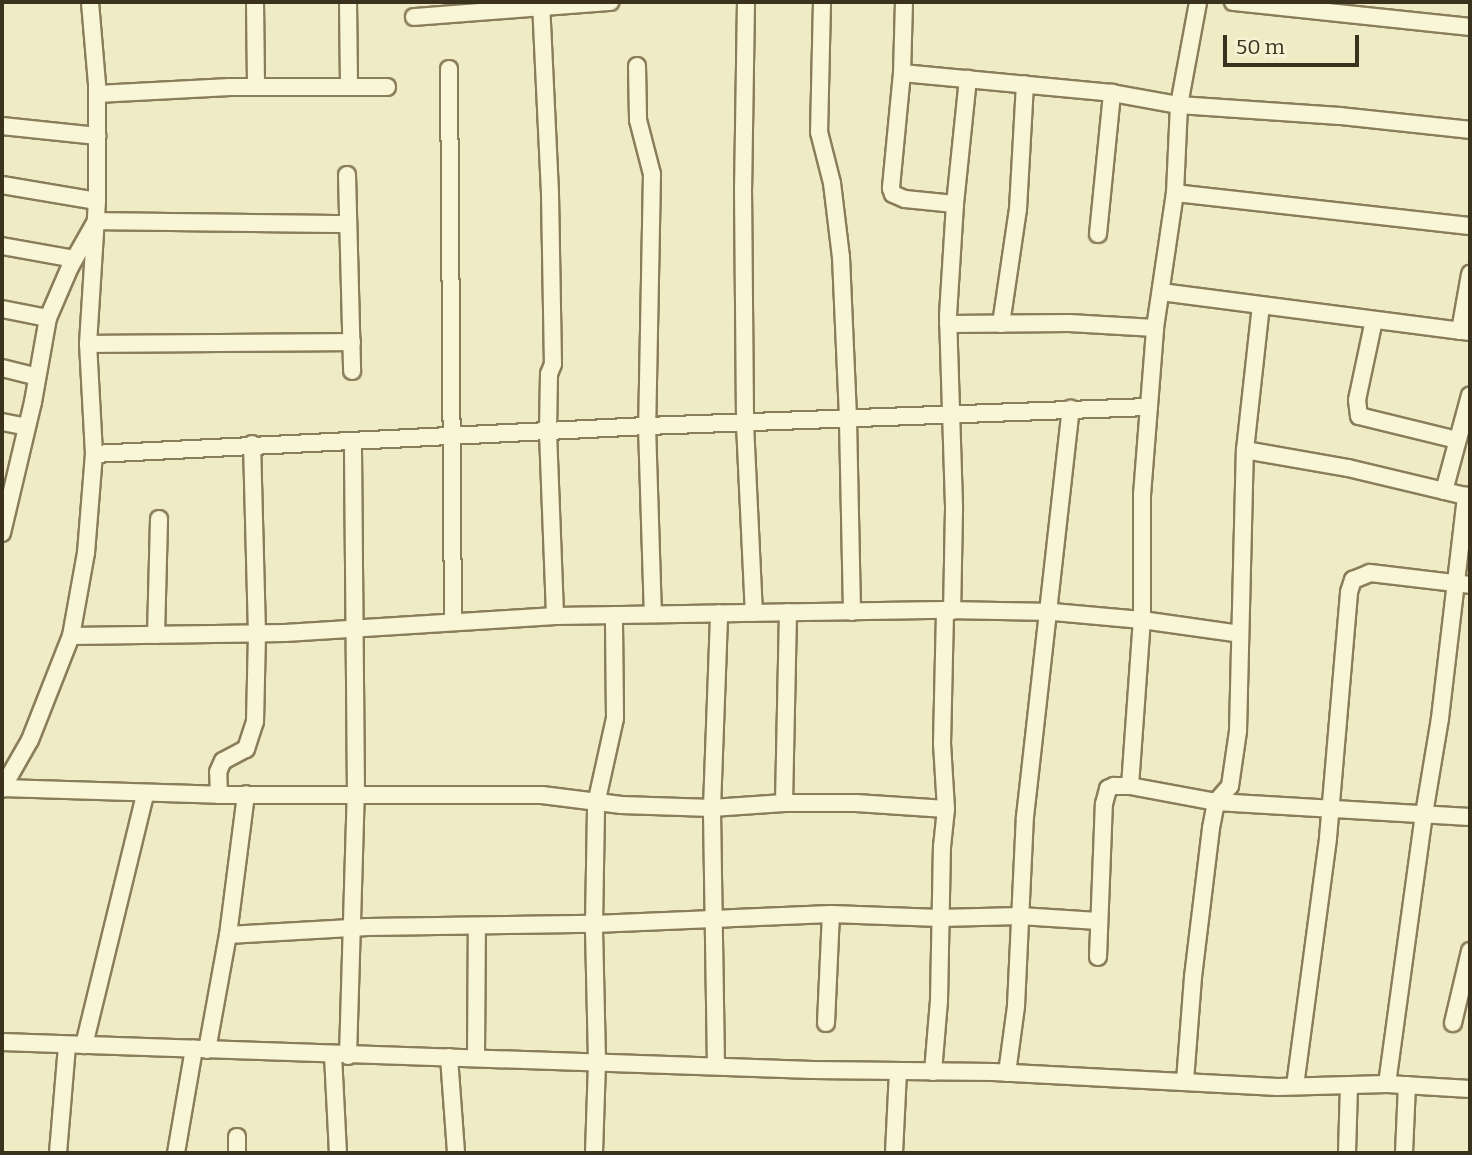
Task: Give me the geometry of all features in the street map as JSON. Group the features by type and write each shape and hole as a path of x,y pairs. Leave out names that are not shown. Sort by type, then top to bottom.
{"street":[{"path":"90,2 97,94 97,201 88,344 94,454 86,553 71,636 30,740 2,789 219,795 542,795 596,804 712,808 784,803 856,803 946,809"},
{"path":"255,2 256,87"},
{"path":"348,2 349,87"},
{"path":"414,17 542,4 610,2"},
{"path":"746,2 743,188 745,424 754,612"},
{"path":"822,2 818,132 832,183 838,235 848,419 852,612"},
{"path":"904,2 893,194 905,200 955,204"},
{"path":"1130,786 1142,620 1142,495 1155,328 1175,193 1179,105 1198,2"},
{"path":"1233,2 1470,27"},
{"path":"542,4 553,364 549,374 548,432 555,616"},
{"path":"637,66 638,120 652,174 647,426 653,614"},
{"path":"449,69 453,622"},
{"path":"902,73 1112,93 1179,105 1340,116 1470,130"},
{"path":"933,1072 939,1001 946,809 942,744 954,510 948,414 948,324 955,204 968,79"},
{"path":"1002,324 1017,209 1025,84"},
{"path":"97,94 256,87 387,87"},
{"path":"1098,234 1112,93"},
{"path":"2,126 97,136"},
{"path":"347,175 352,371"},
{"path":"2,185 97,201"},
{"path":"1175,193 1470,226"},
{"path":"96,221 348,224"},
{"path":"2,533 8,473 27,427 48,318 74,259 96,221"},
{"path":"2,246 74,259"},
{"path":"1161,292 1465,332 1470,274"},
{"path":"1185,1081 1193,977 1216,802 1230,786 1238,731 1245,450 1261,304"},
{"path":"2,309 48,318"},
{"path":"1374,320 1357,400 1359,416 1458,440"},
{"path":"948,324 1069,323 1155,328"},
{"path":"88,344 352,342"},
{"path":"2,368 37,377"},
{"path":"1444,491 1470,395"},
{"path":"94,454 647,426 1149,407"},
{"path":"1007,1073 1016,1006 1025,817 1071,409"},
{"path":"2,422 27,427"},
{"path":"338,1153 340,1055 352,927 356,794 353,442"},
{"path":"219,795 218,772 223,761 246,749 252,739 257,634 252,444"},
{"path":"1245,450 1348,468 1468,496 1462,585 1424,814 1387,1084"},
{"path":"156,635 159,519"},
{"path":"1295,1086 1329,808 1349,592 1353,580 1370,573 1462,585"},
{"path":"71,636 257,634 555,616 948,610 1046,612 1142,620 1240,634"},
{"path":"784,803 788,612"},
{"path":"716,1066 712,808 719,613"},
{"path":"594,1153 597,1061 594,924 596,804 615,718 614,615"},
{"path":"1098,957 1106,795 1108,789 1114,786 1130,786 1216,802 1470,817"},
{"path":"84,1045 145,794"},
{"path":"176,1153 228,934 246,794"},
{"path":"228,934 352,927 594,924 831,914 940,918 1020,916 1098,921"},
{"path":"826,1023 831,914"},
{"path":"476,1056 477,926"},
{"path":"1453,1023 1470,951"},
{"path":"2,1042 340,1055 476,1056 716,1066 1007,1073 1295,1086 1387,1084 1470,1088"},
{"path":"58,1153 66,1045"},
{"path":"449,1057 456,1153"},
{"path":"894,1153 898,1071"},
{"path":"1347,1153 1349,1084"},
{"path":"1404,1153 1408,1085"}]}
